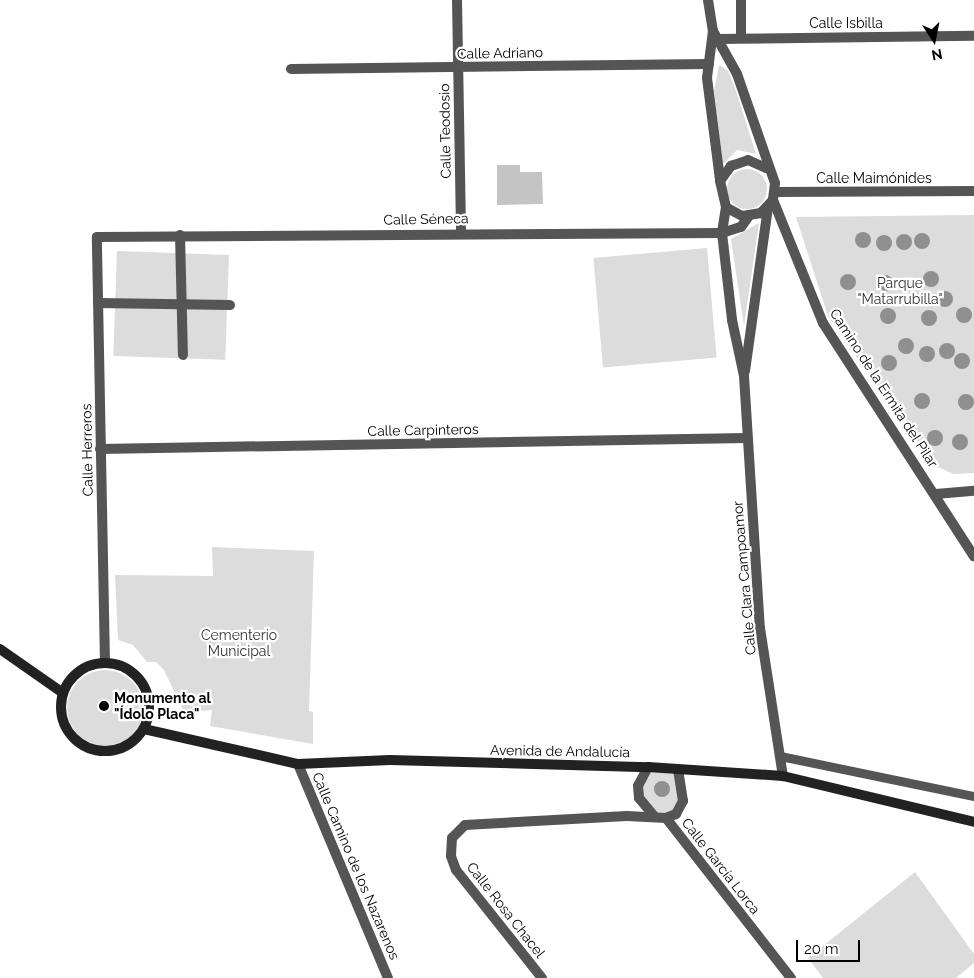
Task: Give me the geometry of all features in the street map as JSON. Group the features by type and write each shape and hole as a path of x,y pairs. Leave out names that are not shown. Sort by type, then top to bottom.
{"street":[{"name":"Calle Teodosio","path":"457,0 461,232"},
{"path":"708,0 715,35 737,74 766,168 772,200 749,216 726,207 720,181 709,64 715,35"},
{"path":"741,0 741,38"},
{"name":"Calle Isbilla","path":"715,35 741,38 974,36"},
{"name":"Calle Adriano","path":"291,69 709,64"},
{"path":"720,181 739,162 766,168"},
{"name":"Calle Maimónides","path":"772,200 974,191"},
{"name":"Calle Clara Campoamor","path":"744,376 772,200"},
{"name":"Camino de la Ermita del Pilar","path":"772,200 823,323 936,494 974,556"},
{"name":"Calle Clara Campoamor","path":"726,207 722,233 732,320 744,376 760,628 783,776"},
{"name":"Calle Séneca","path":"96,236 461,232 722,233 740,227 749,216"},
{"path":"180,235 183,355"},
{"name":"Calle Herreros","path":"96,236 105,663"},
{"path":"98,303 230,305"},
{"name":"Calle Carpinteros","path":"100,449 747,438"},
{"path":"936,494 974,492"},
{"path":"0,649 63,693"},
{"path":"105,663 124,667 145,686 150,716 144,729 123,748 108,752 81,745 63,722 63,693 81,670 105,663"},
{"name":"Avenida de Andalucía","path":"144,729 298,764 390,760 648,766 783,776 974,822"},
{"name":"Calle Camino de los Nazarenos","path":"298,764 388,978"},
{"path":"648,766 638,786 639,798 654,816"},
{"path":"666,818 676,814 682,802 678,769"},
{"name":"Calle García Lorca","path":"546,820 654,816 666,818 791,978"},
{"name":"Calle Rosa Chacel","path":"542,978 456,870 451,856 452,838 465,825 546,820"}],"lane":[{"path":"780,756 974,796"}],"green space":[{"path":"719,65 728,71 756,154 737,150 723,164 714,91"},
{"path":"747,169 761,175 767,189 761,203 747,209 733,203 727,189 733,175"},
{"name":"Parque \"Matarrubilla\"","path":"974,215 974,473 953,474 932,464 828,316 796,217"},
{"path":"759,223 744,326 731,239"},
{"path":"707,248 717,358 603,368 593,258"},
{"path":"117,251 229,255 225,360 113,356"},
{"name":"Cementerio Municipal","path":"212,547 314,551 309,711 313,712 313,744 210,726 212,710 184,712 164,670 156,662 147,662 133,645 118,640 115,575 213,576"},
{"path":"98,670 112,670 126,676 137,687 143,701 140,723 132,735 112,746 98,746 84,740 73,729 67,715 67,701 73,687 84,676"},
{"path":"648,767 678,769 683,801 666,818 643,808 641,778"},
{"path":"915,872 974,954 974,963 956,978 823,978 808,958"}],"building":[{"path":"497,165 520,165 520,172 542,172 543,204 497,205"}],"place":[{"name":"Monumento al \"Ídolo Placa\"","path":"104,706"}]}
